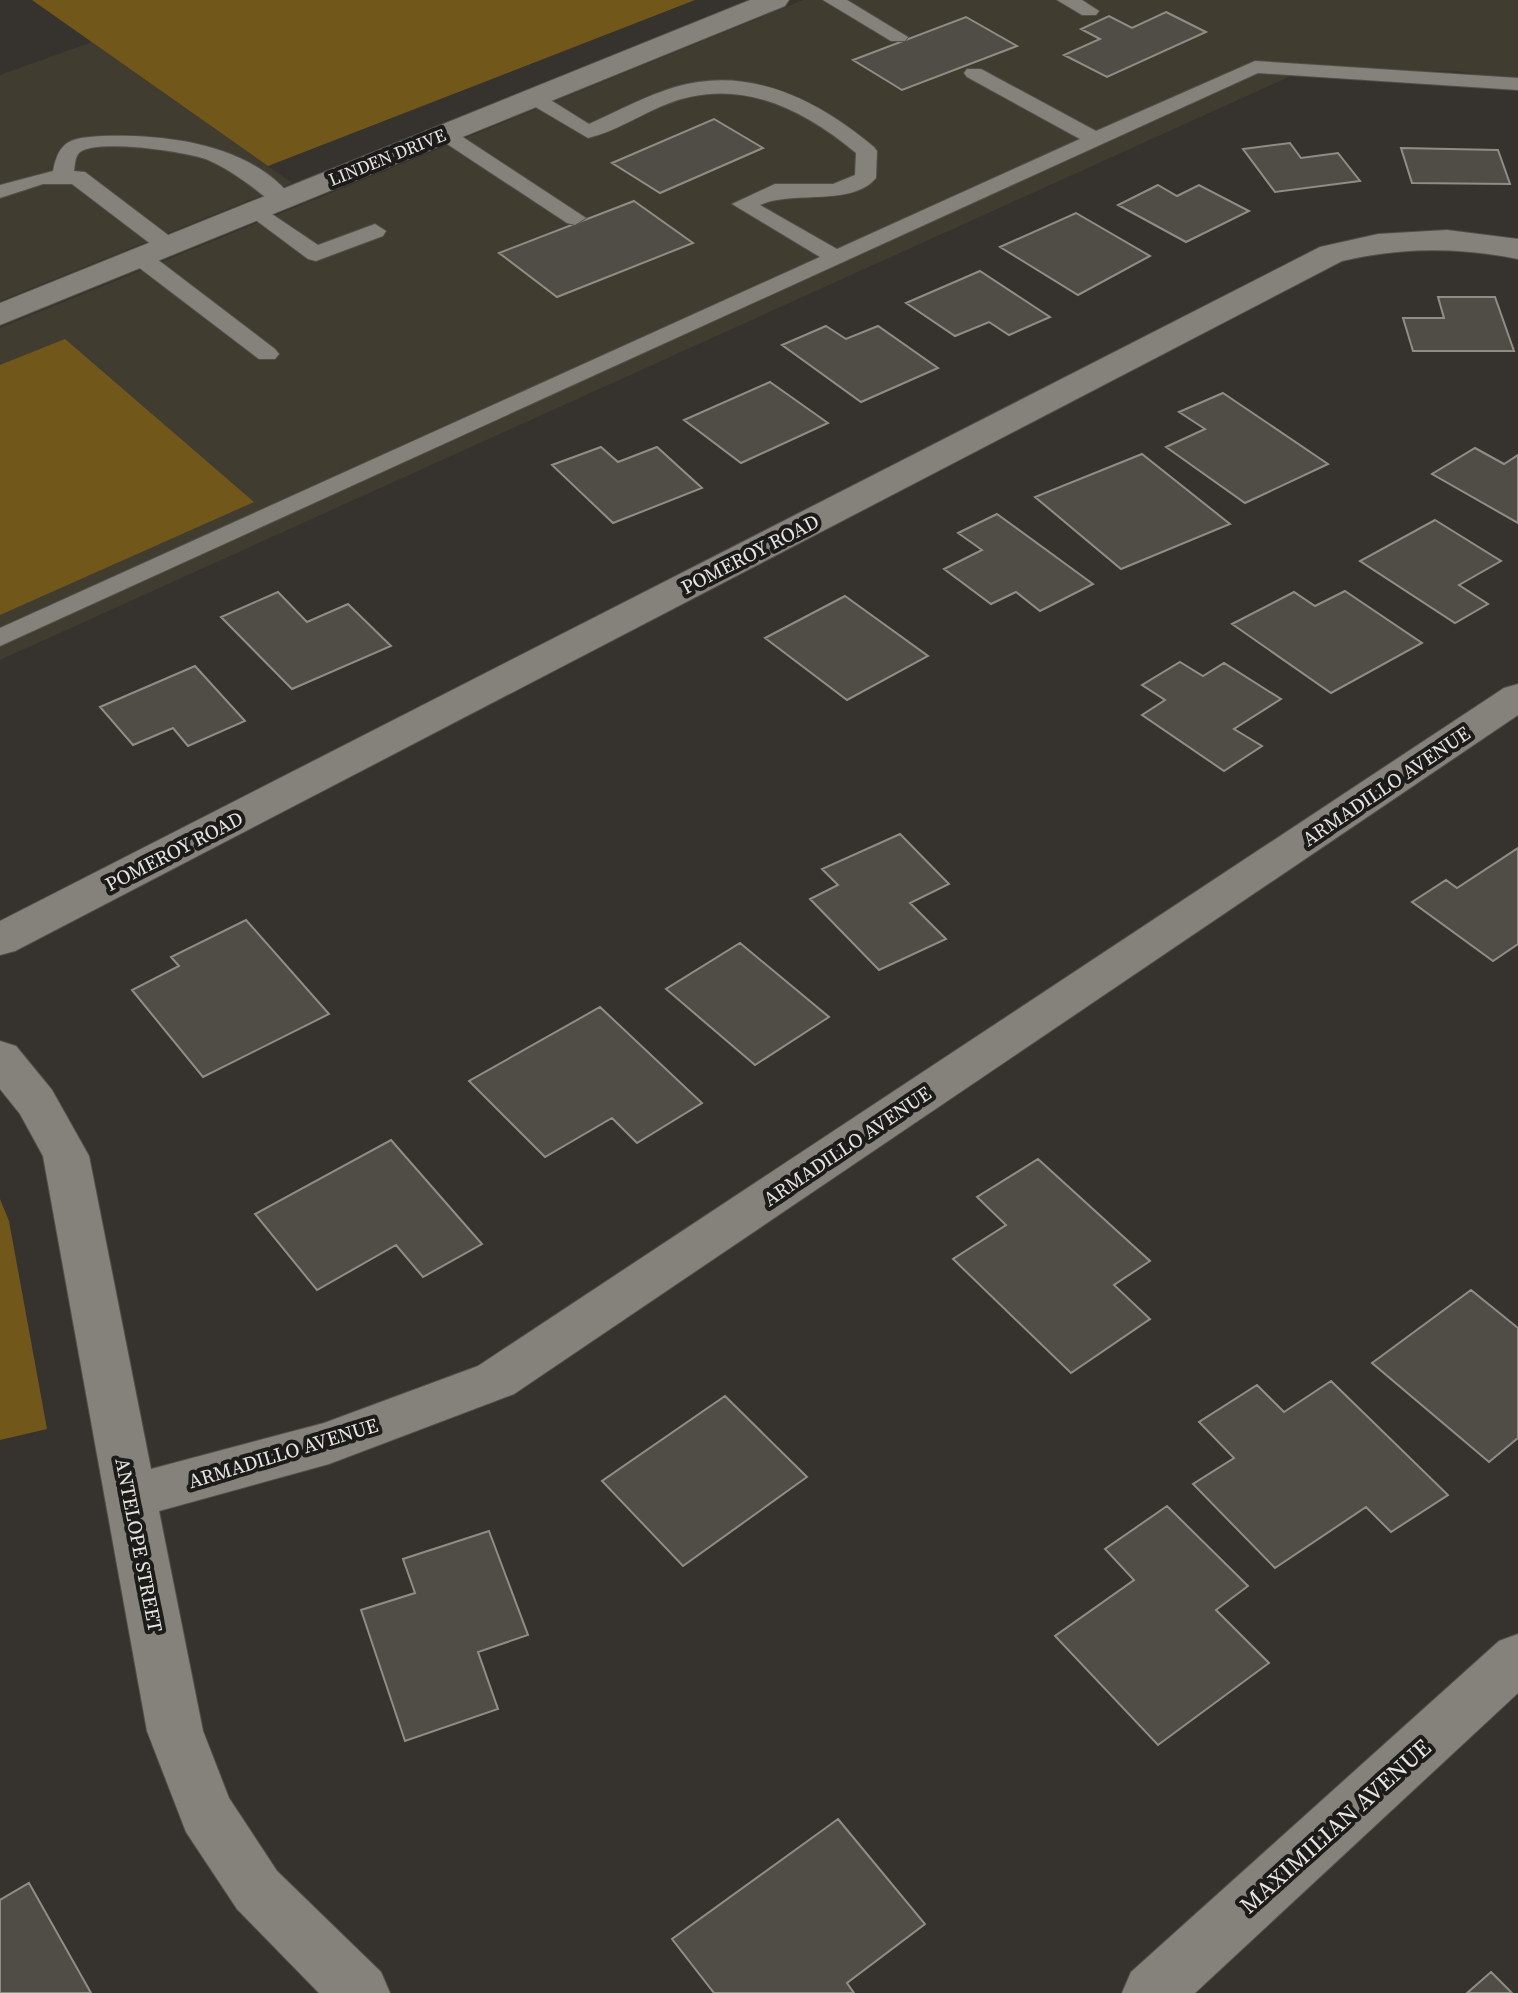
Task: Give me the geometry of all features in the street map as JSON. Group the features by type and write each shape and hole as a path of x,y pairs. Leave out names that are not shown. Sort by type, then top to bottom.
{"street":[{"name":"LINDEN DRIVE","path":"0,315 775,0"},
{"name":"POMEROY ROAD","path":"0,940 1331,254 1374,242 1414,238 1458,239 1518,249"},
{"name":"ARMADILLO AVENUE","path":"130,1497 329,1443 496,1380 1518,697"},
{"name":"ANTELOPE STREET","path":"0,1058 36,1102 66,1156 175,1731 206,1813 257,1890 360,1993"},
{"name":"MAXIMILIAN AVENUE","path":"1152,1993 1518,1658"}],"lane":[{"path":"833,0 898,37"},
{"path":"1067,0 1089,11"},
{"path":"0,638 1255,67 1518,84"},
{"path":"974,73 1095,139"},
{"path":"534,98 588,132 692,88 739,86 792,102 841,128 867,151 865,178 836,190 775,190 743,204 836,257"},
{"path":"445,134 575,218"},
{"path":"63,175 67,153 75,146 88,143 181,144 217,155 255,176 270,205 316,254 375,231"},
{"path":"0,192 63,175 77,177 267,354"}],"shaded area":[{"path":"32,0 695,0 268,166"},
{"path":"803,0 1518,0 1518,83 1458,71 1302,71 0,660 0,328"},
{"path":"92,42 292,183 0,301 0,75"},
{"path":"65,339 254,502 0,615 0,365"},
{"path":"0,1199 9,1221 47,1429 0,1440"}],"building":[{"path":"1166,12 1206,32 1107,77 1064,55 1100,39 1081,29 1109,16 1132,28"},
{"path":"966,17 1017,46 902,90 853,60"},
{"path":"714,119 763,148 660,193 612,163"},
{"path":"1290,143 1301,158 1338,153 1360,181 1275,192 1243,149"},
{"path":"1401,148 1498,150 1510,184 1412,183"},
{"path":"1158,185 1177,196 1199,185 1249,211 1186,242 1118,205"},
{"path":"634,201 693,243 557,297 499,253"},
{"path":"1076,213 1150,256 1078,295 1000,247"},
{"path":"980,271 1050,317 1009,335 989,322 955,336 906,303"},
{"path":"1438,297 1495,297 1514,351 1413,351 1403,318 1444,318"},
{"path":"826,326 846,339 878,326 938,368 861,402 782,345"},
{"path":"770,382 828,423 741,463 684,420"},
{"path":"1223,393 1328,464 1245,503 1166,447 1205,429 1179,412"},
{"path":"601,447 618,462 657,447 702,488 613,523 552,465"},
{"path":"1475,448 1504,464 1518,455 1518,523 1432,474"},
{"path":"1142,454 1230,524 1121,569 1035,497"},
{"path":"997,514 1093,584 1040,611 1016,592 991,604 944,569 982,550 958,533"},
{"path":"1435,520 1501,561 1459,585 1488,604 1455,623 1360,561"},
{"path":"1345,591 1422,643 1331,693 1232,624 1294,592 1315,606"},
{"path":"278,592 307,622 348,604 391,646 292,689 221,617"},
{"path":"845,596 928,656 847,700 765,638"},
{"path":"1180,662 1203,676 1224,663 1281,699 1234,729 1262,746 1224,771 1142,715 1165,700 1142,685"},
{"path":"195,666 245,721 188,746 173,728 133,745 100,707"},
{"path":"900,834 949,884 910,903 946,939 879,970 810,899 838,885 822,869"},
{"path":"1518,848 1518,944 1493,961 1412,902 1446,880 1457,888"},
{"path":"246,920 329,1014 203,1077 132,990 179,966 171,957"},
{"path":"740,943 829,1017 755,1065 666,989"},
{"path":"600,1007 702,1103 637,1143 612,1118 545,1157 469,1081"},
{"path":"391,1140 482,1244 423,1277 396,1245 317,1290 255,1214"},
{"path":"1038,1159 1150,1261 1114,1285 1150,1319 1071,1373 953,1259 1006,1225 977,1197"},
{"path":"1471,1290 1518,1328 1518,1438 1489,1462 1372,1363"},
{"path":"1331,1381 1448,1495 1391,1532 1366,1507 1275,1568 1193,1484 1234,1458 1199,1422 1257,1385 1284,1412"},
{"path":"725,1396 807,1477 683,1566 602,1481"},
{"path":"1167,1506 1248,1586 1216,1610 1269,1663 1158,1745 1055,1636 1134,1580 1105,1549"},
{"path":"489,1531 528,1635 478,1652 498,1709 405,1741 361,1610 415,1593 403,1559"},
{"path":"838,1819 925,1924 847,1983 854,1993 714,1993 672,1939"},
{"path":"29,1883 91,1993 0,1993 0,1900"},
{"path":"1491,1972 1512,1993 1467,1993"}]}
